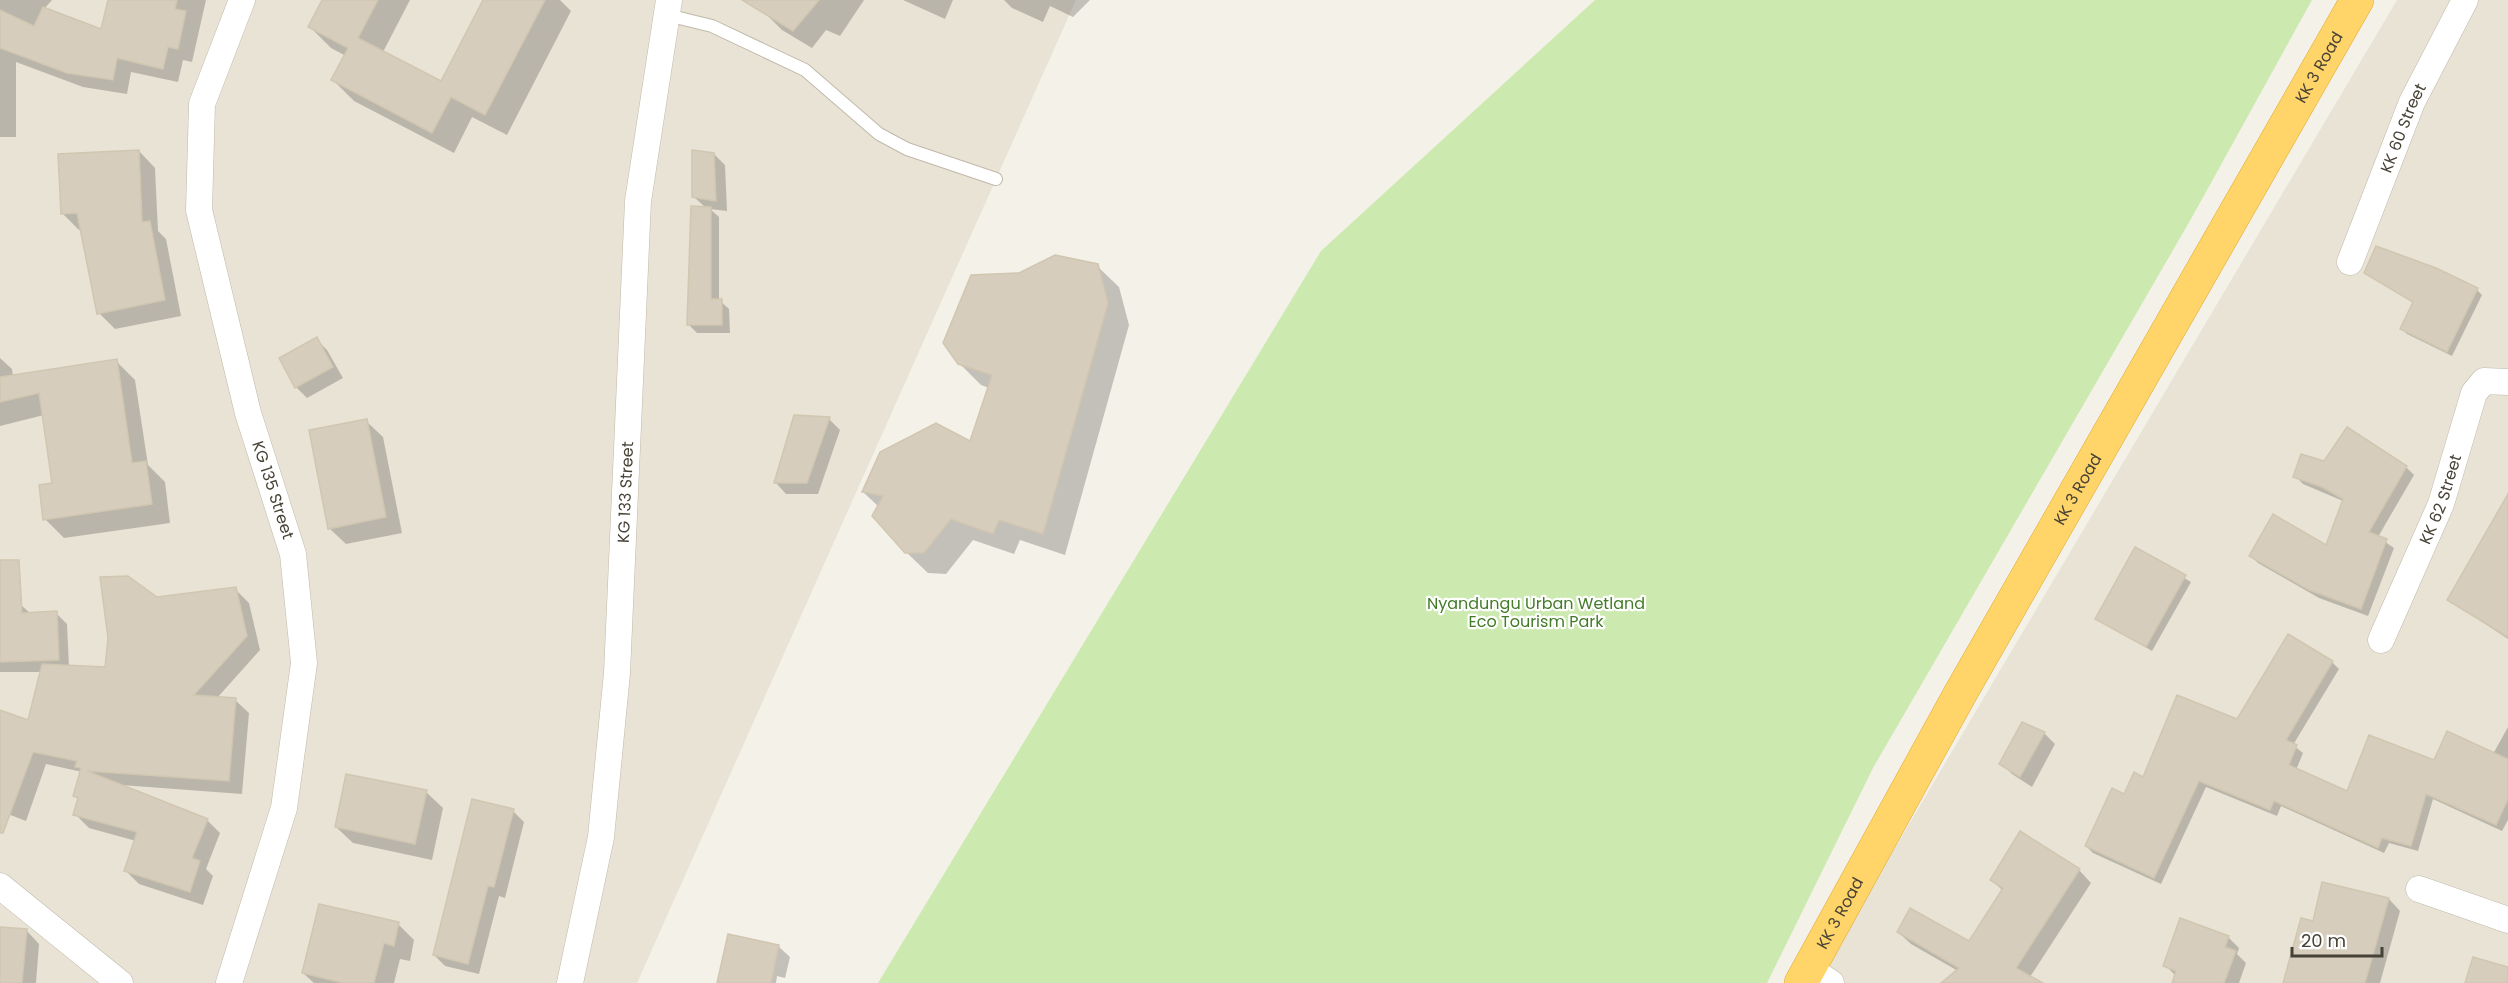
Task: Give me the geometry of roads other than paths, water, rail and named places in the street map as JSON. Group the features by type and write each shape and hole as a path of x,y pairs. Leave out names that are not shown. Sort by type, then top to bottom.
{"highway":[{"name":"KK 3 Road","path":"1814,978 1960,694 2357,0"}],"street":[{"name":"KG 135 Street","path":"229,983 284,808 304,663 293,554 248,413 199,210 202,104 242,0"},
{"name":"KK 60 Street","path":"2350,262 2412,102 2465,0"},
{"name":"KG 133 Street","path":"570,983 601,837 617,673 638,201 668,7"},
{"name":"KK 62 Street","path":"2381,640 2441,504 2474,393 2484,381 2508,382"},
{"path":"0,886 120,983"},
{"path":"2418,889 2508,920"}],"lane":[{"path":"668,7 806,70 879,134 907,149 996,178"}],"park label":[{"name":"Nyandungu Urban Wetland Eco Tourism Park","path":"1536,612"}]}
